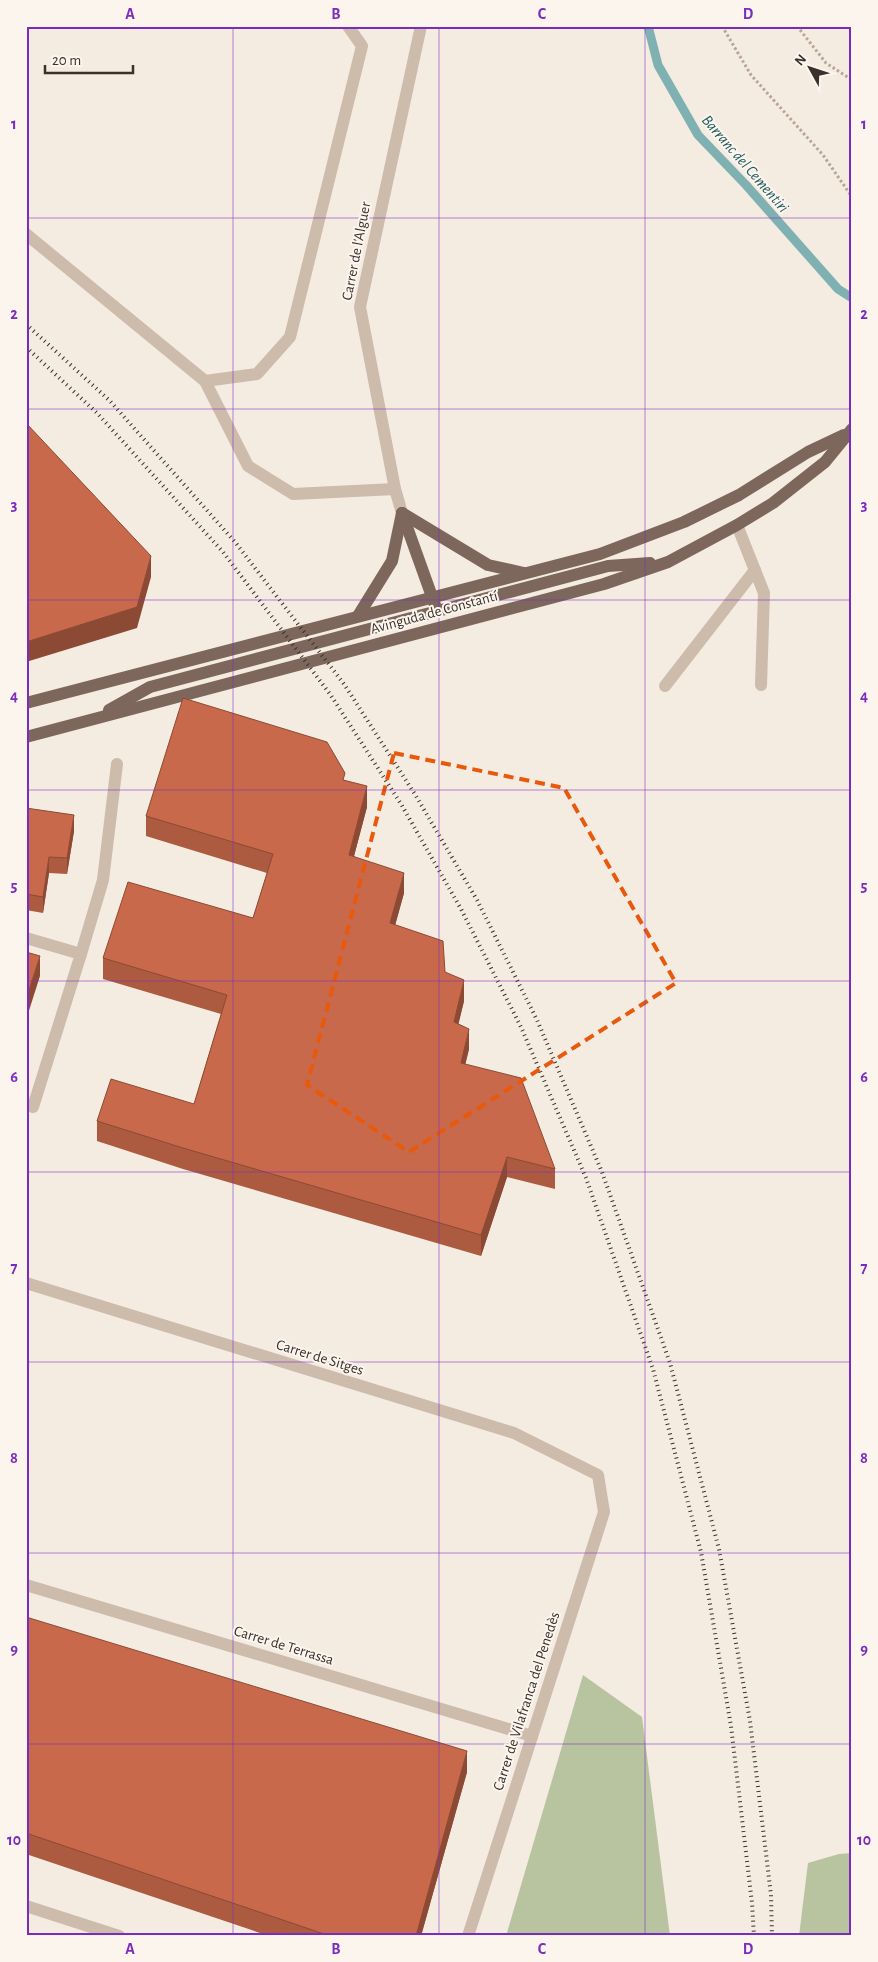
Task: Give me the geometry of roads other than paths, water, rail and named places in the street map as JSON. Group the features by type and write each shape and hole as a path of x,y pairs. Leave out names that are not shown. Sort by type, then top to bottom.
{"main road":[{"name":"Avinguda de Constantí","path":"26,737 604,584 668,562 737,525 773,502 825,462 850,433"},
{"path":"26,703 600,554 684,522 739,495 808,452 850,433"},
{"path":"402,513 488,565 526,574"},
{"path":"402,513 437,612"},
{"path":"358,616 392,561 402,513"},
{"path":"94,719 150,687 608,566 668,562"}],"street":[{"path":"205,381 257,374 290,337 362,46 348,26"},
{"name":"Carrer de l'Alguer","path":"402,513 395,489 360,307 421,26"},
{"path":"26,234 205,381 248,466 293,494 395,489"},
{"path":"737,525 764,593 761,684"},
{"path":"666,686 755,570"},
{"path":"33,1106 103,880 117,764"},
{"path":"26,938 81,954"},
{"name":"Carrer de Sitges","path":"26,1283 514,1433 598,1475"},
{"name":"Carrer de Vilafranca del Penedès","path":"468,1936 604,1512 598,1475"},
{"name":"Carrer de Terrassa","path":"26,1585 532,1736"},
{"path":"26,1906 119,1936"}],"waterway":[{"name":"Barranc del Cementiri","path":"648,26 658,65 698,135 746,185 838,289 852,298"}],"railway":[{"path":"26,324 110,401 235,542 344,684 416,796 477,900 537,1020 602,1172 670,1363 719,1549 750,1721 771,1895 772,1936"},
{"path":"26,347 97,413 223,552 330,694 401,804 461,909 521,1027 586,1178 653,1369 701,1552 731,1726 752,1903 754,1936"}]}
